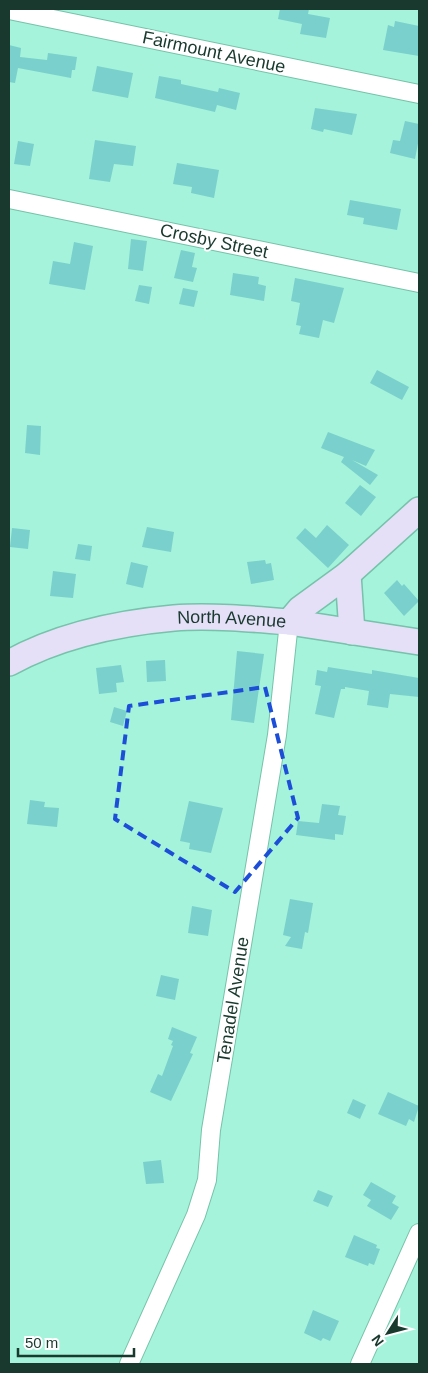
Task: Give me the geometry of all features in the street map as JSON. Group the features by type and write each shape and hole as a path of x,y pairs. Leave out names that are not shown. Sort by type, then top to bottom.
{"main road":[{"name":"North Avenue","path":"9,663 31,651 93,632 175,618 289,622 300,609 348,574 419,510"},
{"path":"348,574 352,632"},
{"path":"289,622 419,642"}],"street":[{"name":"Fairmount Avenue","path":"9,10 419,94"},
{"name":"Crosby Street","path":"9,199 419,283"},
{"name":"Tenadel Avenue","path":"129,1364 196,1215 207,1180 211,1130 277,735 289,622"},
{"path":"360,1364 419,1233"}],"highlighted area":[{"path":"265,687 298,818 235,892 115,819 129,706"}],"building":[{"path":"280,9 309,9 308,14 330,18 326,38 300,34 302,24 278,19"},
{"path":"395,21 419,26 419,56 383,50 388,25 394,27"},
{"path":"9,45 21,48 20,57 47,60 48,53 77,57 75,70 72,70 71,78 18,68 15,83 9,82"},
{"path":"97,66 133,73 128,98 92,91"},
{"path":"159,76 181,80 181,84 218,92 219,88 240,93 236,110 217,105 215,112 155,98"},
{"path":"315,108 357,114 352,135 324,129 323,132 311,129"},
{"path":"405,121 419,124 419,138 415,159 390,153 393,140 400,141"},
{"path":"95,140 136,146 133,166 114,164 110,182 89,179"},
{"path":"18,141 34,144 30,166 14,164"},
{"path":"177,163 219,170 214,198 191,193 192,187 173,184"},
{"path":"350,200 401,209 397,230 363,224 364,218 347,215"},
{"path":"131,239 147,241 143,271 128,269"},
{"path":"74,242 93,246 85,290 49,284 53,261 70,264"},
{"path":"181,250 195,253 192,267 197,268 193,282 174,278"},
{"path":"233,273 259,277 258,284 266,286 264,301 230,295"},
{"path":"295,278 344,288 334,323 323,320 319,338 299,334 301,326 296,325 300,303 291,301"},
{"path":"139,285 152,287 149,304 135,301"},
{"path":"183,288 198,291 194,307 179,304"},
{"path":"377,370 409,387 402,400 370,383"},
{"path":"27,425 41,426 40,455 25,453"},
{"path":"328,432 375,450 366,466 352,460 378,475 370,485 341,462 344,457 321,448"},
{"path":"360,485 376,497 361,516 345,503"},
{"path":"327,525 349,545 328,568 296,538 305,528 316,538"},
{"path":"147,527 174,532 171,552 142,547"},
{"path":"12,528 30,530 28,549 10,547"},
{"path":"78,544 92,546 90,561 75,559"},
{"path":"265,560 266,564 271,563 274,580 251,584 247,562"},
{"path":"131,562 148,566 143,588 126,584"},
{"path":"53,571 76,574 73,598 50,596"},
{"path":"397,580 402,586 404,584 419,601 404,616 384,593"},
{"path":"237,651 264,654 254,723 231,720"},
{"path":"165,660 166,681 147,682 146,661"},
{"path":"121,665 124,682 116,683 117,692 99,694 96,668"},
{"path":"328,667 372,674 372,670 419,678 419,697 390,694 388,708 367,705 369,691 345,687 345,689 341,689 334,718 315,714 321,686 315,685 317,670 327,672"},
{"path":"114,707 127,711 123,726 110,722"},
{"path":"30,800 45,802 44,807 59,808 57,827 27,824"},
{"path":"189,801 223,808 211,853 189,849 190,843 180,841"},
{"path":"322,804 340,806 338,815 346,816 343,835 335,834 335,840 296,835 298,821 319,823"},
{"path":"290,899 313,903 308,933 305,932 302,949 285,946 291,937 283,935"},
{"path":"192,906 212,910 208,936 188,933"},
{"path":"161,975 179,979 175,1000 156,996"},
{"path":"172,1027 197,1037 190,1053 193,1054 171,1101 150,1092 158,1074 162,1076 173,1046 171,1045 173,1041 168,1039"},
{"path":"388,1092 419,1106 414,1122 409,1119 406,1126 378,1114"},
{"path":"353,1099 366,1105 360,1119 347,1113"},
{"path":"161,1160 164,1183 146,1184 143,1162"},
{"path":"371,1182 396,1196 392,1203 399,1207 391,1220 367,1206 371,1200 363,1195"},
{"path":"318,1190 333,1196 328,1207 313,1201"},
{"path":"354,1235 377,1245 376,1248 380,1249 374,1265 369,1263 368,1266 345,1257"},
{"path":"313,1310 339,1321 330,1341 323,1338 321,1341 304,1333"}]}
